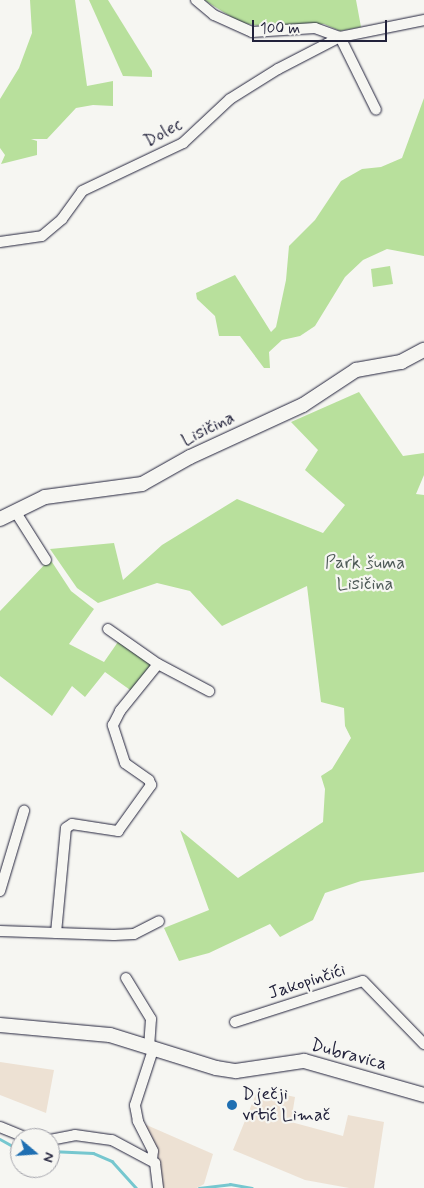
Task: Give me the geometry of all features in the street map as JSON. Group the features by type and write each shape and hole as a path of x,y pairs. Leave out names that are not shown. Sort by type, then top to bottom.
{"street":[{"path":"196,0 214,16 252,32 315,28 340,37 376,110"},
{"name":"Dolec","path":"0,242 42,236 62,219 82,191 183,143 252,82 340,37 424,20"},
{"name":"Lisičina","path":"0,519 45,498 142,484 190,458 303,405 356,370 401,362 424,350"},
{"path":"15,512 46,560"},
{"path":"108,629 158,664 209,691"},
{"path":"56,933 66,828 72,824 118,830 151,785 149,780 125,763 114,725 120,711 158,664"},
{"path":"0,891 24,812"},
{"path":"0,931 134,934 159,921"},
{"path":"126,978 151,1020 151,1046 135,1105 138,1121 153,1151 152,1160"},
{"name":"Jakopinčići","path":"235,1022 363,981 424,1044"},
{"name":"Dubravica","path":"0,1025 110,1035 151,1046 216,1068 236,1071 304,1061 424,1095"},
{"path":"60,1139 94,1135 112,1140 152,1160 157,1167 158,1188"}],"shaded area":[{"path":"0,1062 54,1070 46,1113 0,1095"},
{"path":"258,1089 295,1097 291,1122 343,1136 348,1115 384,1122 374,1188 349,1188 305,1180 233,1150"},
{"path":"142,1123 213,1154 204,1184 197,1188 162,1188 158,1156"}],"green space":[{"path":"30,0 75,0 87,86 113,81 113,106 93,105 76,108 47,139 31,139 37,141 37,155 1,164 5,155 0,148 0,99 19,68 32,33"},
{"path":"89,0 108,0 152,71 152,77 123,76"},
{"path":"204,0 356,0 361,27 340,31 324,24 273,28 241,23"},
{"path":"424,98 424,256 387,249 363,260 345,277 315,326 300,336 282,340 269,352 270,368 264,368 240,336 219,336 215,316 197,299 196,293 235,275 271,332 276,327 286,280 289,246 315,220 341,181 362,169 381,167 402,158"},
{"path":"390,266 393,284 373,287 371,269"},
{"name":"Park šuma Lisičina","path":"359,392 403,456 424,453 424,475 416,494 424,495 424,872 361,881 325,893 313,920 280,937 270,924 209,953 179,961 164,928 209,910 180,830 238,878 323,822 325,789 321,776 332,769 351,738 345,726 344,708 321,702 307,586 222,626 190,591 157,583 98,603 77,588 50,549 114,543 123,580 162,545 237,499 323,533 345,505 305,470 318,450 291,422"},
{"path":"50,559 71,591 94,609 69,644 104,662 120,639 155,659 133,692 105,672 85,697 72,686 52,716 0,676 0,611"}],"waterway":[{"name":"Dubravica","path":"0,1139 10,1144"},
{"name":"Dubravica","path":"60,1151 93,1153 112,1161 136,1188"},
{"name":"Dubravica","path":"199,1188 230,1184 252,1188"}],"place":[{"name":"Dječji vrtić Limač","path":"232,1105"}]}
